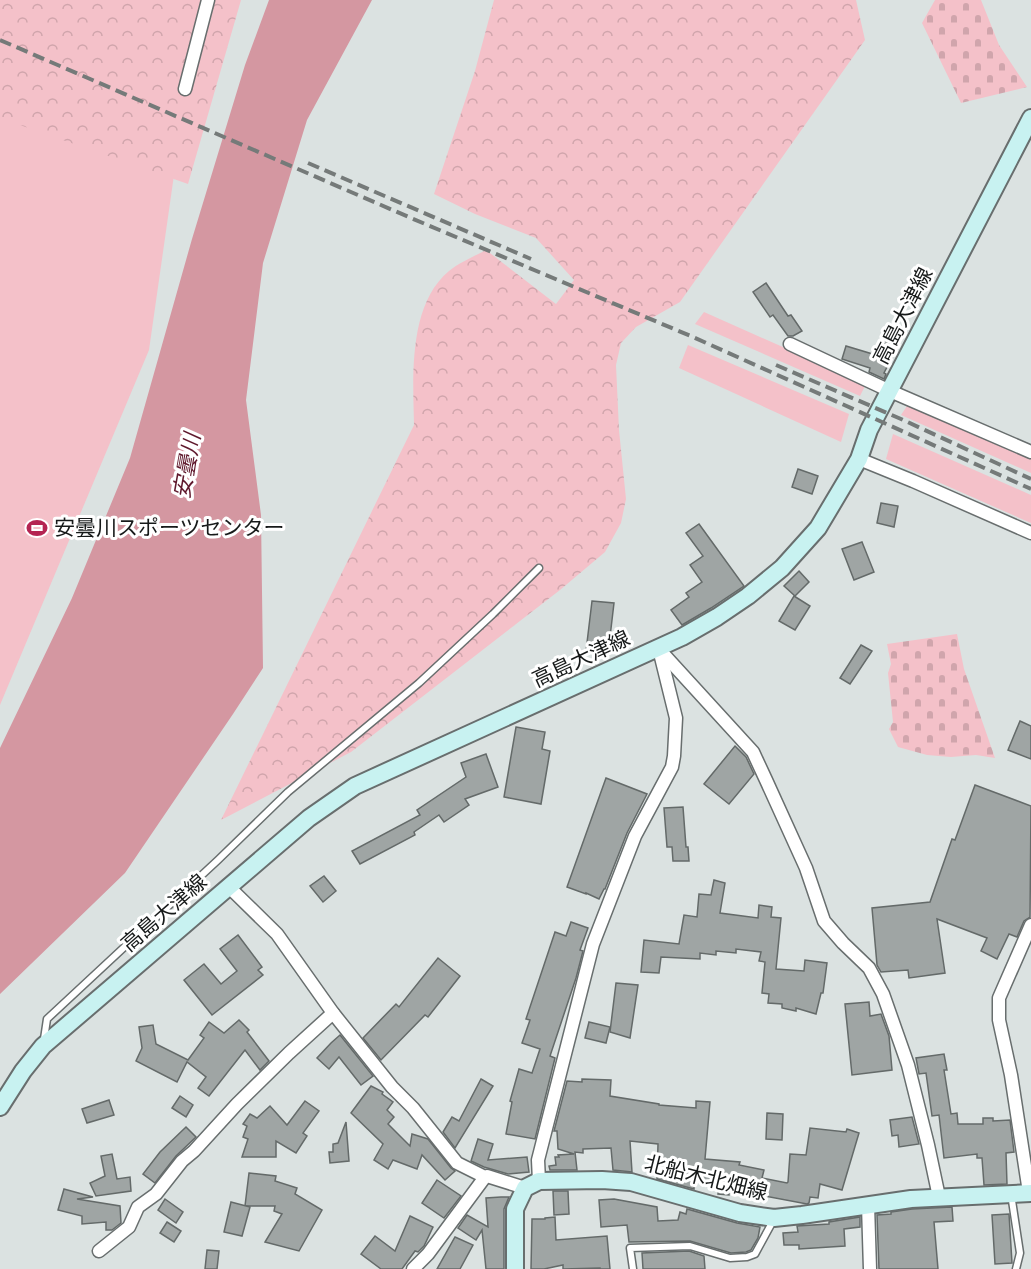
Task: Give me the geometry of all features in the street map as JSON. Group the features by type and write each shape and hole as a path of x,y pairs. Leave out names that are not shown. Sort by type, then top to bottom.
{"main road":[{"name":"高島大津線","path":"0,1107 23,1071 43,1046 309,818 356,786 682,637 748,596 782,568 818,528 859,459 869,430 1031,118"},
{"name":"北船木北畑線","path":"532,1185 602,1180 631,1182 740,1213 774,1218 911,1199 1030,1192"},
{"path":"515,1269 515,1209 532,1185"}],"street":[{"path":"185,89 208,0"},
{"path":"790,344 890,391 1031,452"},
{"path":"859,459 1031,533"},
{"path":"229,887 277,934 333,1013 392,1087 413,1108 458,1163 484,1177 532,1185 593,944 634,836 672,767 676,718 658,648"},
{"path":"658,648 753,753 806,868 824,921 869,968 884,994 908,1065 939,1197"},
{"path":"1030,1192 1017,1105 999,1020 999,998 1031,925"},
{"path":"99,1251 129,1227 138,1207 156,1194 182,1161 237,1104 333,1013"},
{"path":"413,1269 428,1254 484,1177"},
{"path":"868,1205 870,1269"}],"lane":[{"path":"43,1046 47,1019 288,792 419,683 494,614 539,568"},
{"path":"1011,1194 1020,1253 1016,1269"},
{"path":"633,1269 630,1248 690,1246 730,1258 747,1257 755,1254 774,1218"}],"green space":[{"path":"0,0 241,0 188,184 0,118"},
{"path":"494,0 856,0 865,40 680,302 636,327 621,343 616,365 619,430 626,499 621,523 605,552 560,590 351,752 221,820 414,425 413,385 416,343 426,303 436,285 453,268 486,250 556,304 574,280 536,238 475,214 434,194 475,71"},
{"path":"935,0 981,0 999,45 1027,87 961,103 922,23"},
{"name":"安曇川スポーツセンター","path":"0,108 174,175 149,350 0,705"},
{"path":"704,312 866,384 860,396 695,324"},
{"path":"688,345 849,414 841,442 679,368"},
{"path":"909,403 1031,457 1031,473 901,415"},
{"path":"893,434 1031,495 1031,523 886,459"},
{"path":"957,634 964,669 995,758 976,755 951,757 927,755 898,747 889,729 893,722 888,673 891,664 887,644"}],"water":[{"name":"安曇川","path":"269,0 372,0 307,120 263,263 246,400 261,515 263,668 125,873 0,994 0,748 72,598 130,458 192,239 245,65"}],"building":[{"path":"766,283 788,316 791,315 802,331 788,336 773,315 770,317 753,292"},
{"path":"889,329 903,336 884,373 886,374 884,379 869,372 870,368 842,359 846,346 876,355"},
{"path":"798,469 818,476 812,494 792,487"},
{"path":"881,503 898,506 894,527 877,523"},
{"path":"699,524 744,586 682,625 671,610 689,597 686,593 702,582 690,565 703,556 686,533"},
{"path":"862,542 874,572 854,580 842,549"},
{"path":"799,571 809,582 795,596 784,586"},
{"path":"794,596 810,606 795,630 779,621"},
{"path":"592,601 614,603 608,654 586,651"},
{"path":"861,645 872,651 850,684 840,678"},
{"path":"1020,721 1031,726 1031,759 1008,750"},
{"path":"516,727 545,732 542,749 550,751 541,804 504,797"},
{"path":"735,746 746,757 754,774 729,804 704,784"},
{"path":"486,754 498,787 465,799 469,805 444,822 439,815 414,832 415,835 360,864 352,851 420,815 417,810 466,777 461,763"},
{"path":"606,778 647,794 627,833 599,899 567,887"},
{"path":"975,785 1031,806 1030,917 1024,921 1017,937 1009,934 997,959 981,951 987,938 937,919 945,973 909,978 908,970 881,972 877,965 872,908 930,902 952,839 955,840"},
{"path":"683,807 689,861 673,861 672,847 667,847 664,808"},
{"path":"324,876 336,891 323,902 310,886"},
{"path":"714,880 725,883 720,913 758,918 759,905 772,907 771,917 781,918 776,969 804,971 805,960 827,963 823,993 821,993 816,1014 796,1008 796,1011 782,1008 782,1004 768,1003 769,994 762,993 765,962 759,961 761,952 736,949 736,953 716,951 716,955 700,953 700,959 661,957 659,973 641,972 644,940 679,944 684,915 697,917 699,894 711,895"},
{"path":"571,922 588,928 580,950 583,951 576,978 550,1056 555,1058 535,1139 506,1134 512,1102 510,1101 519,1069 532,1073 540,1049 522,1043 530,1020 526,1019 555,932 566,936"},
{"path":"238,935 262,967 258,970 263,975 212,1015 184,980 204,964 221,984 237,971 220,949"},
{"path":"438,958 460,976 428,1017 425,1015 381,1060 363,1038 396,1004 399,1007"},
{"path":"616,983 638,985 630,1038 610,1032"},
{"path":"869,1002 870,1016 881,1014 889,1036 892,1070 852,1075 845,1004"},
{"path":"239,1020 249,1030 247,1032 269,1061 260,1070 245,1050 209,1096 198,1088 206,1077 187,1062 177,1082 136,1061 142,1048 139,1027 153,1025 156,1044 188,1060 204,1038 200,1035 209,1022 224,1033"},
{"path":"589,1022 610,1027 606,1043 585,1038"},
{"path":"340,1035 373,1076 361,1085 339,1057 329,1069 317,1058"},
{"path":"944,1054 947,1070 944,1070 951,1114 957,1113 958,1124 983,1124 983,1118 993,1118 993,1121 1010,1120 1014,1152 1006,1153 1007,1184 984,1185 982,1158 977,1158 977,1154 944,1158 939,1115 932,1116 926,1073 919,1074 916,1058"},
{"path":"481,1079 493,1086 455,1148 443,1132 452,1117 459,1121"},
{"path":"582,1079 611,1080 610,1096 659,1105 696,1108 696,1101 710,1102 705,1159 740,1162 739,1165 764,1170 762,1178 787,1183 790,1154 806,1155 810,1128 846,1132 847,1129 859,1133 842,1190 820,1184 818,1198 810,1197 807,1204 729,1191 729,1195 718,1194 719,1183 695,1180 694,1189 657,1179 658,1144 630,1141 632,1172 613,1170 611,1148 583,1149 583,1153 575,1152 577,1170 550,1170 549,1166 556,1165 555,1157 559,1157 558,1155 574,1154 558,1149 557,1131 554,1131 567,1081 582,1082"},
{"path":"371,1086 383,1092 382,1094 393,1102 387,1110 394,1117 388,1124 410,1146 412,1134 428,1139 455,1171 445,1180 422,1155 417,1169 393,1160 388,1169 374,1160 383,1144 351,1113"},
{"path":"180,1096 193,1105 186,1117 172,1108"},
{"path":"109,1100 114,1115 87,1123 82,1109"},
{"path":"305,1101 319,1111 303,1133 307,1136 296,1153 276,1141 276,1157 242,1157 248,1139 243,1137 247,1126 243,1124 250,1114 257,1118 270,1106 287,1125"},
{"path":"767,1113 783,1114 782,1140 766,1139"},
{"path":"912,1117 919,1144 899,1147 898,1135 892,1136 890,1120"},
{"path":"346,1122 349,1161 330,1163 329,1152 333,1152 333,1144 338,1143"},
{"path":"186,1127 196,1137 176,1156 155,1183 143,1174 160,1152"},
{"path":"478,1139 493,1144 488,1160 527,1157 529,1172 508,1174 471,1161"},
{"path":"112,1154 117,1179 130,1177 131,1191 96,1196 90,1183 105,1176 101,1156"},
{"path":"249,1173 276,1176 275,1181 297,1188 295,1194 322,1210 299,1251 265,1242 282,1214 274,1211 275,1206 245,1206"},
{"path":"437,1180 461,1196 444,1218 422,1203"},
{"path":"64,1189 93,1197 77,1199 120,1206 121,1223 112,1230 106,1230 106,1222 82,1224 82,1216 58,1210"},
{"path":"553,1191 568,1191 569,1214 554,1215"},
{"path":"509,1197 504,1209 504,1269 486,1269 482,1230 476,1240 458,1228 467,1215 488,1227 486,1198"},
{"path":"165,1199 183,1212 176,1223 158,1210"},
{"path":"614,1199 657,1207 658,1221 678,1220 680,1212 686,1214 687,1209 760,1227 758,1238 751,1250 731,1253 690,1241 629,1242 627,1225 601,1227 599,1200"},
{"path":"231,1202 250,1207 242,1236 224,1232"},
{"path":"952,1207 953,1221 934,1222 938,1269 879,1269 877,1215 912,1209"},
{"path":"1009,1214 1012,1263 995,1264 992,1215"},
{"path":"410,1216 433,1227 424,1246 418,1252 415,1251 402,1269 381,1269 361,1254 375,1236 395,1251"},
{"path":"555,1217 556,1240 607,1236 610,1269 563,1269 563,1265 531,1269 532,1219"},
{"path":"860,1217 860,1227 844,1229 845,1246 799,1249 799,1245 784,1245 783,1233 798,1232 797,1226 829,1224 829,1222"},
{"path":"167,1222 181,1231 174,1242 160,1233"},
{"path":"455,1237 473,1245 460,1269 437,1269"},
{"path":"207,1250 219,1251 217,1269 205,1269"},
{"path":"689,1251 704,1256 705,1269 643,1269 642,1253"}],"railway":[{"path":"0,40 693,337 1031,489"},
{"path":"308,163 531,259"},
{"path":"776,365 1031,479"}],"place":[{"name":"安曇川スポーツセンター","path":"37,528"}]}
